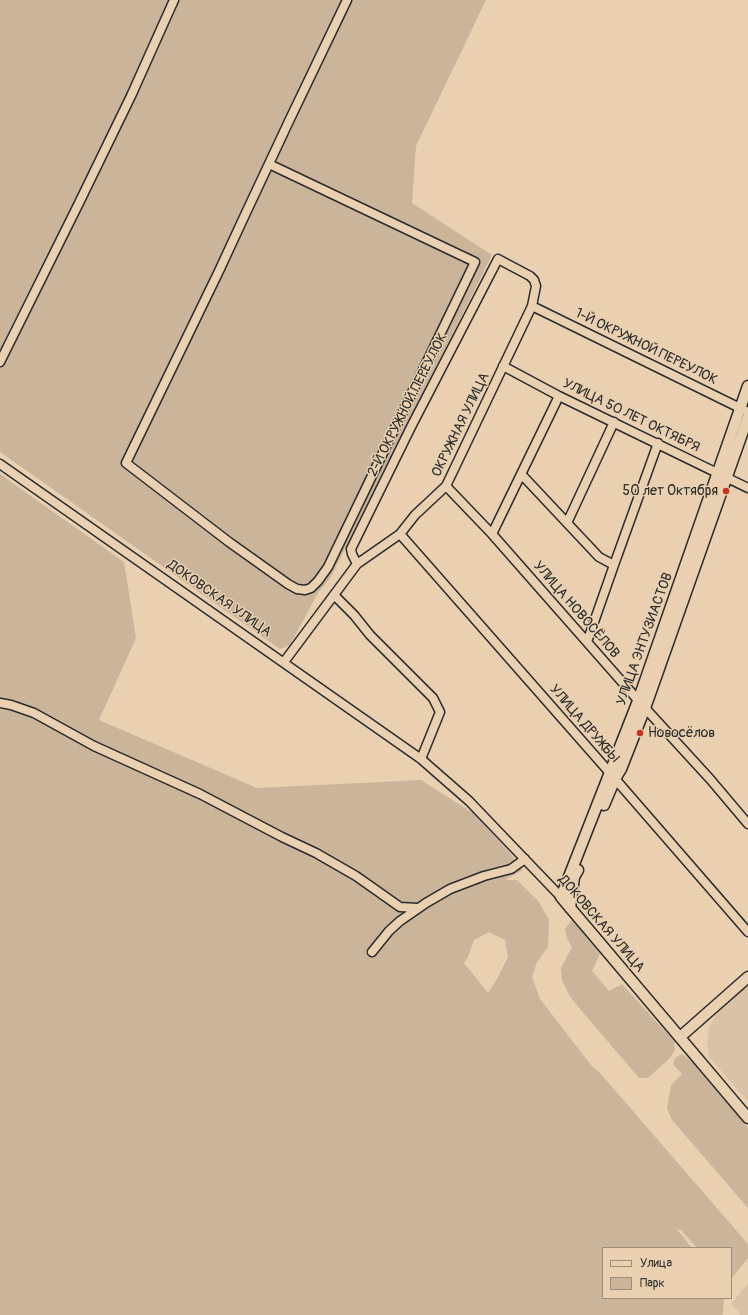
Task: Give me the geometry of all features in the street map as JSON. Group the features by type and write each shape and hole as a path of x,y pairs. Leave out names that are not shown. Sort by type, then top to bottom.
{"main road":[{"name":"УЛИЦА ЭНТУЗИАСТОВ","path":"561,897 571,869 613,776 621,769 744,410 748,386"},
{"name":"УЛИЦА ЭНТУЗИАСТОВ","path":"722,476 748,417"},
{"name":"УЛИЦА ЭНТУЗИАСТОВ","path":"570,908 574,878 613,776"},
{"name":"ДОКОВСКАЯ УЛИЦА","path":"561,897 748,1118"},
{"path":"680,1037 748,977"}],"street":[{"path":"0,362 131,96 174,0"},
{"path":"269,164 475,262 328,567 311,588 305,590 297,589 288,584 241,551 126,463 219,271 269,164 347,0"},
{"name":"ОКРУЖНАЯ УЛИЦА","path":"284,662 357,564 400,534 415,515 446,486 532,306 536,286 534,280 530,276 498,259"},
{"name":"2-Й ОКРУЖНОЙ ПЕРЕУЛОК","path":"357,564 351,549 411,427 498,259"},
{"name":"1-Й ОКРУЖНОЙ ПЕРЕУЛОК","path":"532,306 744,410"},
{"name":"УЛИЦА 50 ЛЕТ ОКТЯБРЯ","path":"503,366 559,396 748,488"},
{"path":"492,534 522,475 559,396"},
{"path":"567,523 614,422"},
{"path":"587,642 658,443"},
{"name":"ДОКОВСКАЯ УЛИЦА","path":"0,464 421,759 469,801 561,897"},
{"path":"522,475 599,557 614,565"},
{"name":"УЛИЦА НОВОСЁЛОВ","path":"446,486 492,534 642,705 710,779 748,824"},
{"name":"УЛИЦА ДРУЖБЫ","path":"400,534 748,932"},
{"path":"334,595 354,615 370,635 433,698 438,707 440,712 438,720 421,759"},
{"path":"0,703 34,712 94,746 200,794 316,853 356,876 400,908 418,908"},
{"path":"372,952 389,931 400,921 450,888 484,876 511,869 525,859"}],"shaded area":[{"path":"748,984 748,1102 709,1057 707,1043 709,1029 714,1018 721,1009"},
{"path":"748,1283 748,1315 741,1315 731,1304"}],"green space":[{"path":"0,0 486,0 416,146 412,203 492,255 331,577 318,593 290,645 280,649 0,452"},
{"path":"0,474 124,562 136,638 99,720 257,788 421,780 473,813 509,852 523,870 505,880 517,880 538,901 549,919 548,947 537,962 532,977 540,999 591,1065 600,1073 748,1244 748,1258 732,1278 732,1247 696,1247 681,1230 677,1229 691,1247 602,1247 602,1299 724,1299 722,1315 0,1315","holes":["489,932 505,940 508,957 488,993 464,963 468,957 474,940"]},
{"path":"572,919 600,954 592,971 609,991 622,984 674,1041 675,1050 669,1059 648,1078 639,1078 569,995 562,980 561,968 572,947 567,939 565,929"},
{"path":"682,1054 692,1062 748,1128 748,1208 672,1120 667,1108 671,1085 682,1074 673,1064 675,1058"}],"place":[{"name":"50 лет Октября","path":"726,491"},
{"name":"Новосёлов","path":"640,733"}]}
